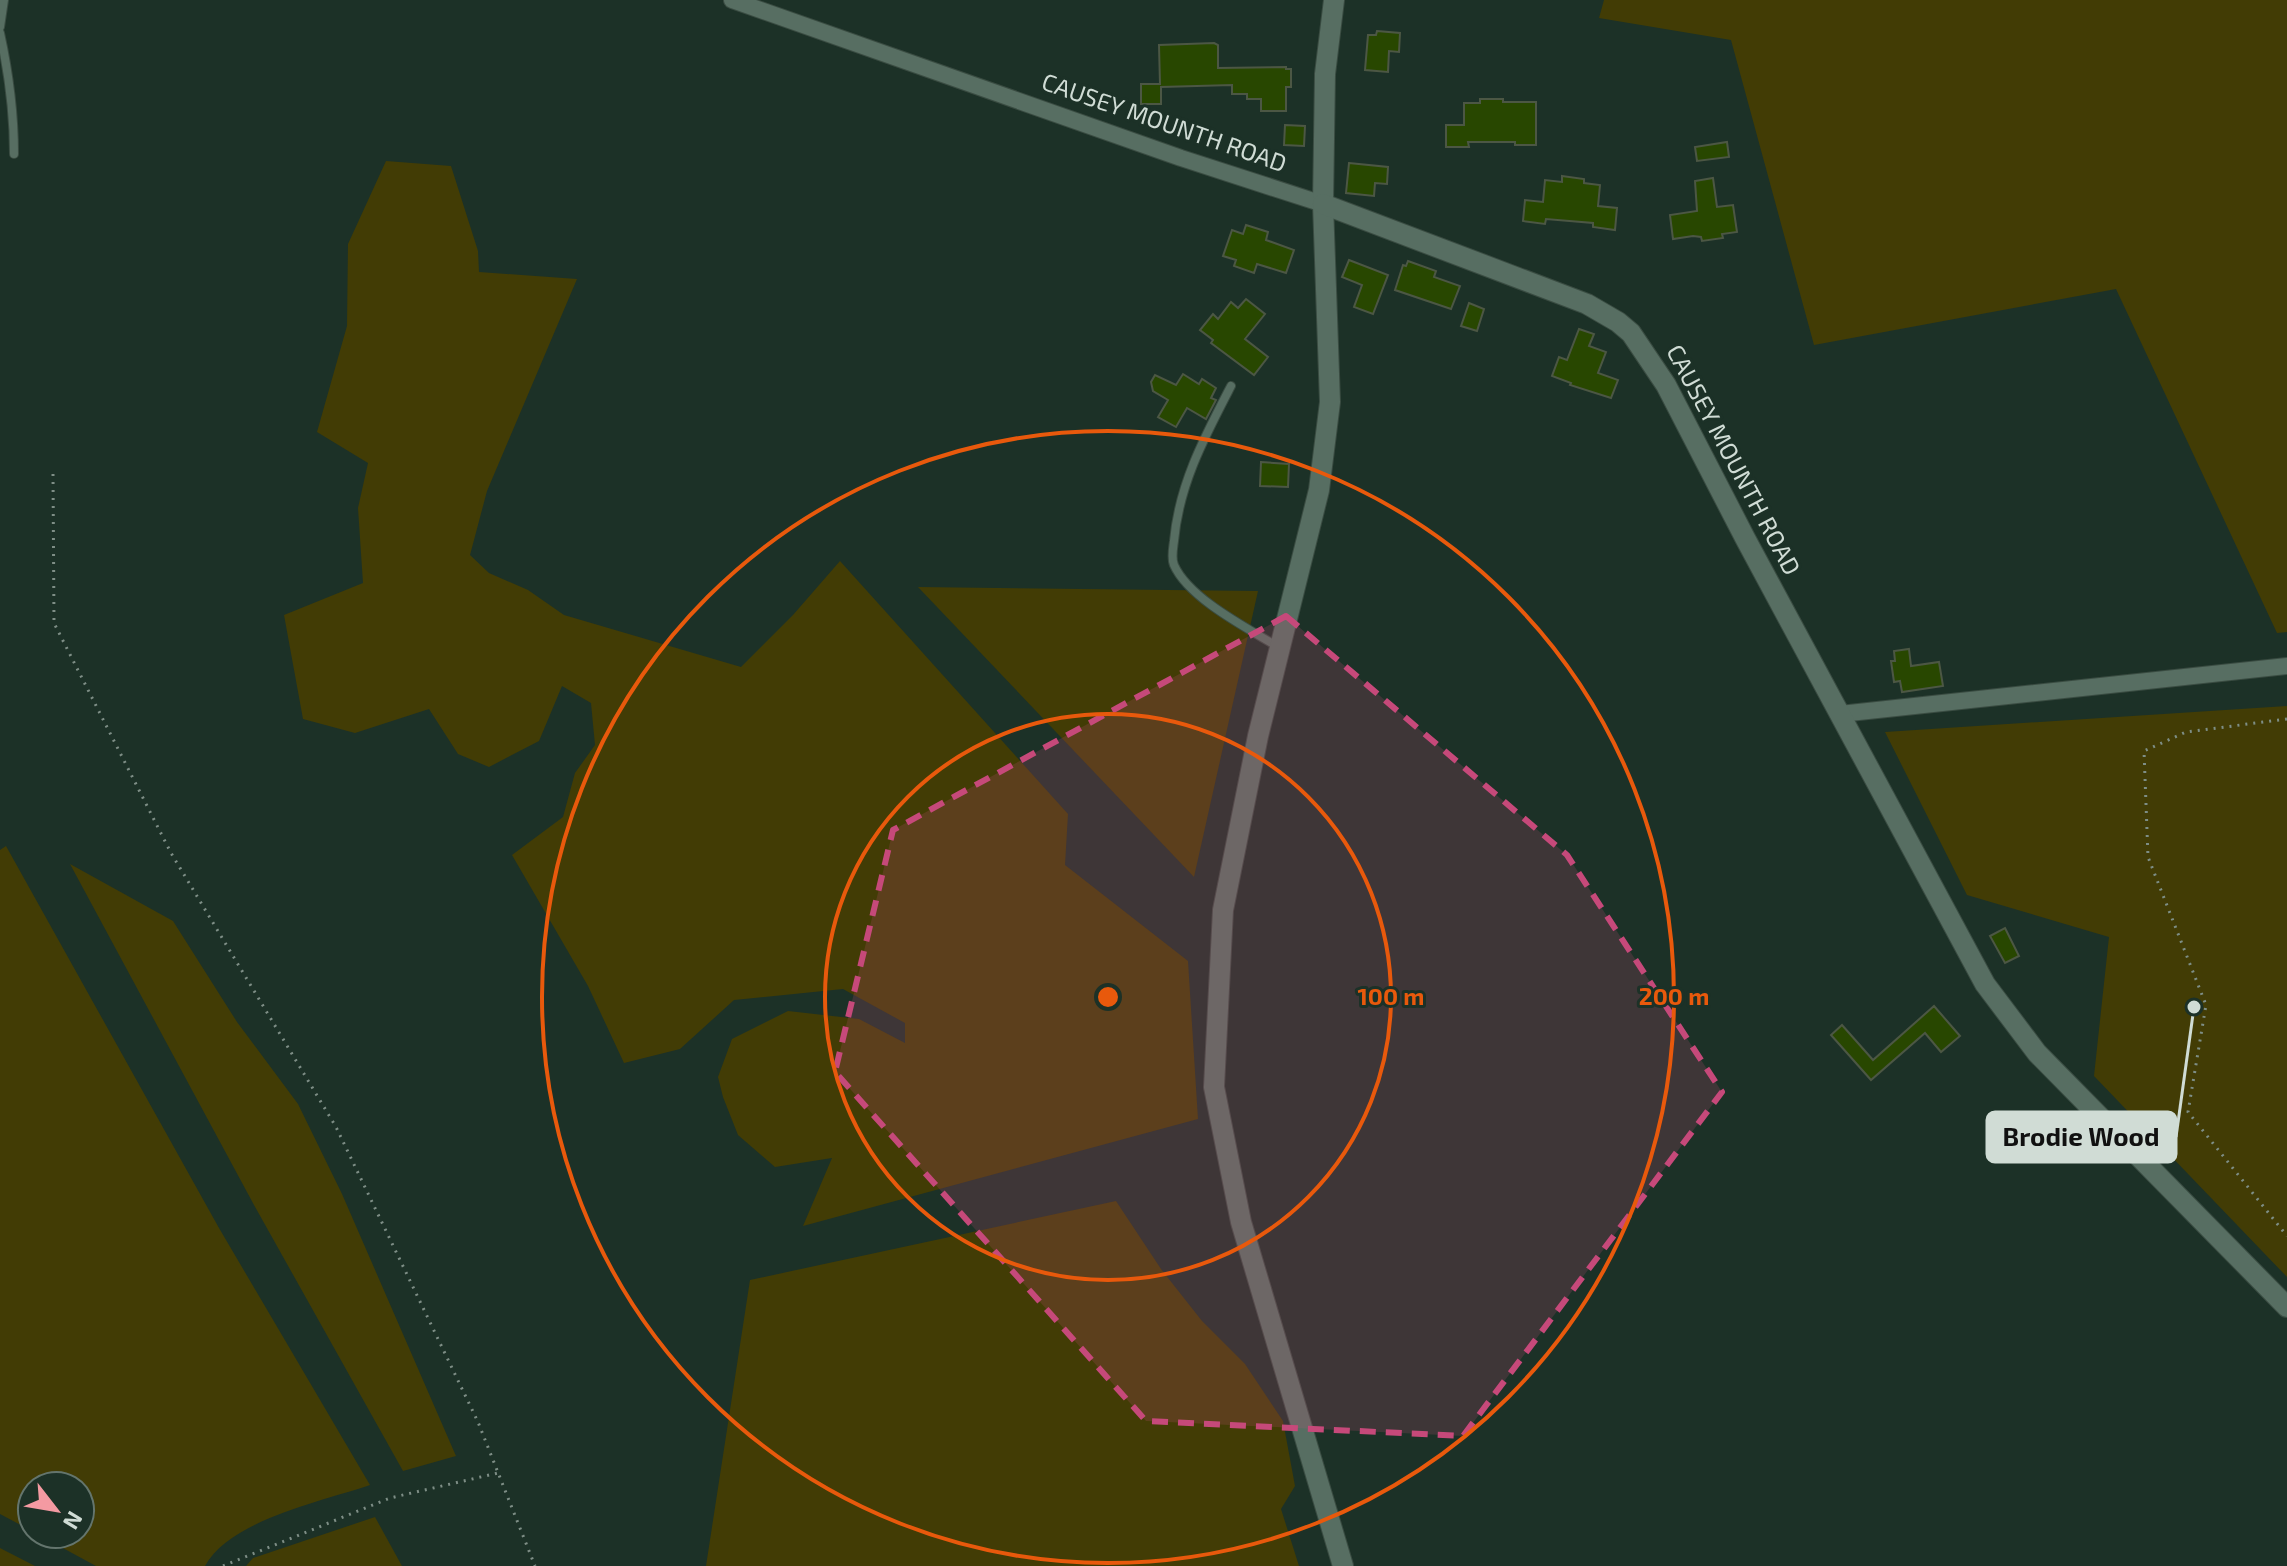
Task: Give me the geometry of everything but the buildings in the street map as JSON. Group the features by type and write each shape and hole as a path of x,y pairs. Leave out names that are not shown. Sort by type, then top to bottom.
{"street":[{"name":"CAUSEY MOUNTH ROAD","path":"732,0 1181,158 1323,204 1587,304 1618,322 1631,333 1666,385 1985,984 2047,1064 2287,1307"},
{"path":"1334,0 1325,74 1323,204 1330,402 1319,490 1258,736 1223,910 1214,1087 1241,1222 1343,1566"},
{"path":"1840,714 2287,666"}],"lane":[{"path":"0,27 4,0"},
{"path":"0,33 8,69 14,154"},
{"path":"1231,386 1191,470 1176,514 1172,562 1181,577 1215,608 1280,648"}],"path":[{"path":"53,474 54,623 171,853 336,1127 478,1422 535,1566"},
{"path":"2287,719 2186,732 2144,751 2148,857 2206,1005 2188,1112 2287,1236"},
{"path":"223,1566 390,1498 498,1473"}],"highlighted area":[{"path":"1286,616 1567,855 1722,1092 1463,1436 1146,1421 835,1072 893,830"}],"shaded area":[{"path":"1604,0 2287,0 2287,632 2277,633 2116,289 1814,345 1731,40 1599,18"},
{"path":"386,161 451,166 478,251 479,272 577,279 487,491 470,555 489,573 528,590 564,615 741,667 793,615 840,561 1068,814 1065,865 1188,961 1198,1119 803,1226 832,1158 775,1167 738,1135 718,1077 732,1039 788,1011 859,1019 905,1043 905,1023 843,989 734,1000 680,1049 624,1063 588,986 512,855 563,817 575,773 595,745 591,703 562,686 539,741 489,767 458,754 429,709 355,733 303,719 284,615 363,583 358,508 368,463 317,432 347,326 348,244"},
{"path":"918,587 1258,591 1194,877"},
{"path":"2287,706 2287,1277 2094,1076 2109,937 1967,895 1885,732"},
{"path":"6,846 219,1228 370,1485 256,1524 217,1550 205,1566 96,1566 66,1550 96,1550 96,1470 16,1470 16,1522 0,1514 0,850"},
{"path":"70,864 173,921 237,1022 298,1104 342,1194 456,1456 403,1471 254,1205"},
{"path":"1116,1201 1161,1269 1202,1321 1245,1364 1283,1421 1295,1486 1281,1509 1299,1566 706,1566 750,1280"},
{"path":"375,1517 402,1566 246,1566 253,1558"},
{"path":"0,1548 35,1566 0,1566"}],"place":[{"name":"Brodie Wood","path":"2194,1007"}]}
